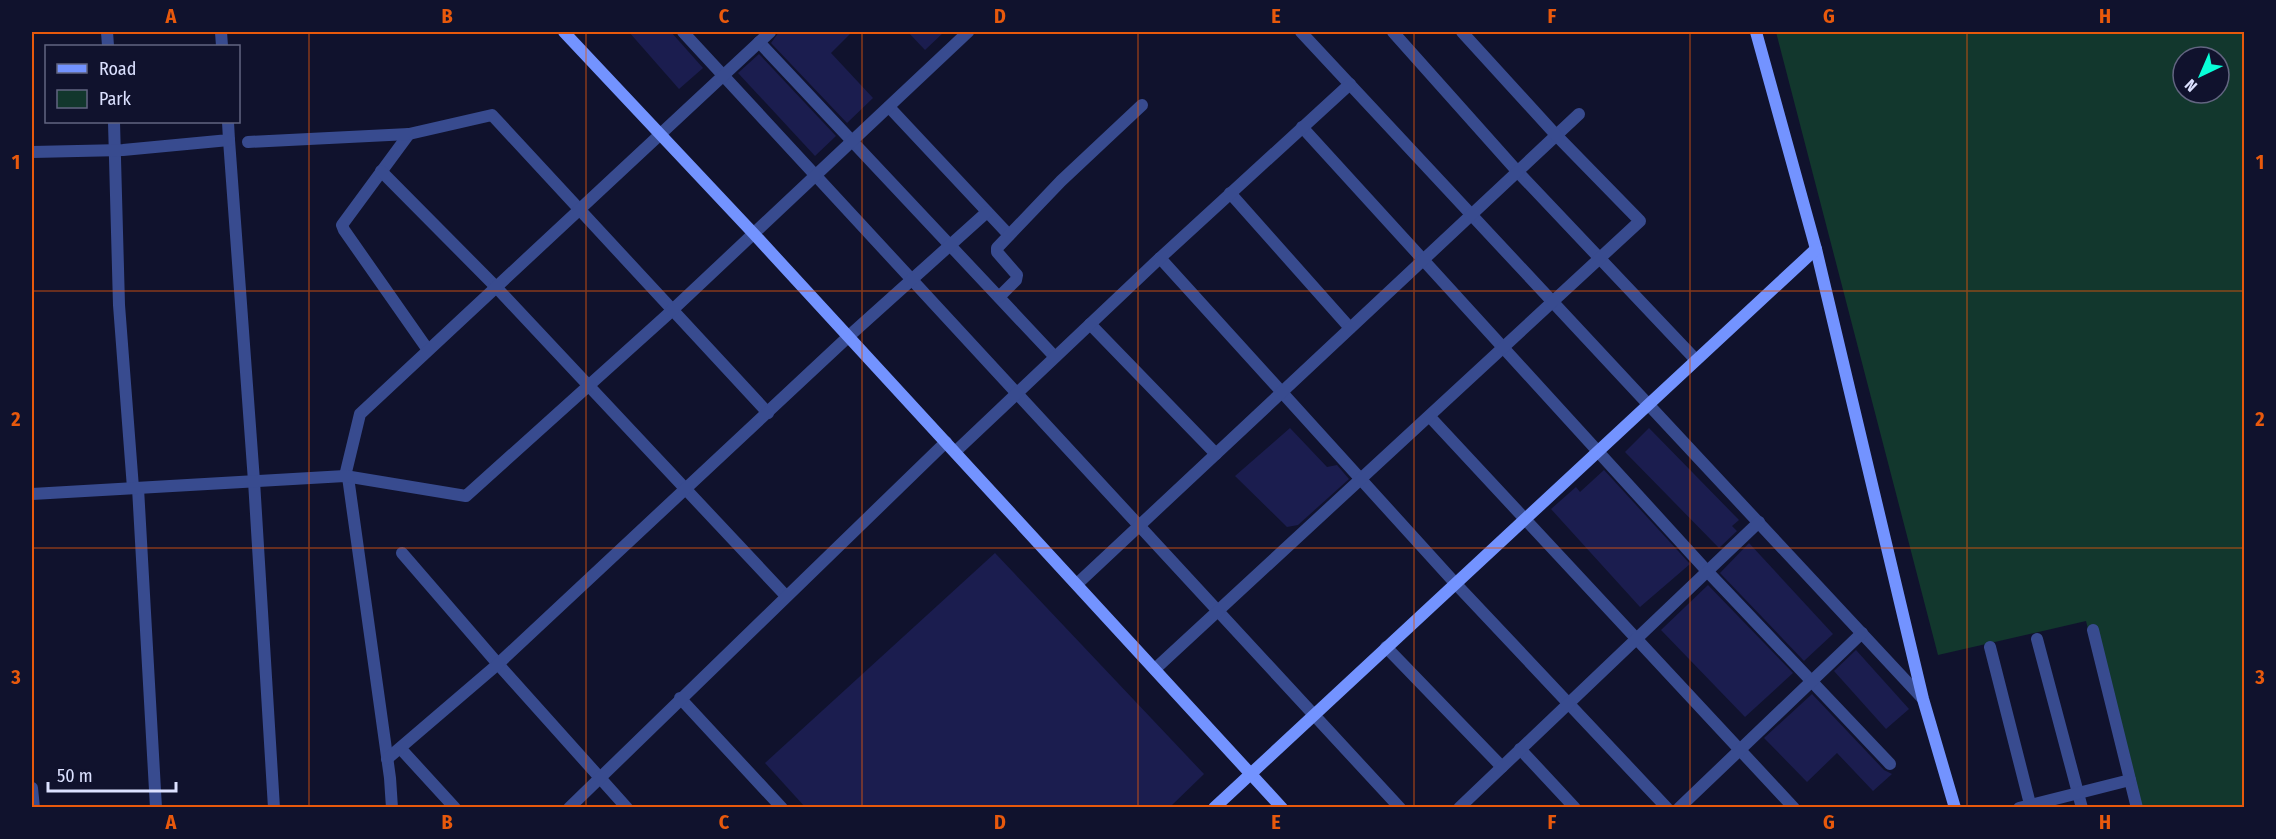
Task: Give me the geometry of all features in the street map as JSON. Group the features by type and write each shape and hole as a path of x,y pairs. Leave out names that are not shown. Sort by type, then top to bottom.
{"street":[{"path":"564,32 849,336 1282,807"},
{"path":"683,32 1400,807"},
{"path":"392,807 347,477 360,414 770,32"},
{"path":"1301,32 1923,699"},
{"path":"1393,32 1517,171 1696,360"},
{"path":"1155,669 1430,417 1640,220 1556,135 1462,32"},
{"path":"1756,32 1816,249 1923,699 1955,807"},
{"path":"32,494 347,477 466,496 673,310 889,107 964,33"},
{"path":"759,42 1055,357"},
{"path":"955,452 1160,258 1350,84"},
{"path":"999,297 1016,280 1017,275 997,252 997,248 1061,181 1142,105"},
{"path":"889,107 1009,235"},
{"path":"1077,584 1579,114"},
{"path":"248,142 409,134 492,115 768,413"},
{"path":"114,123 119,305 135,488 156,807"},
{"path":"228,123 254,481 274,807"},
{"path":"1302,127 1707,571 1890,764"},
{"path":"409,134 342,225 428,350"},
{"path":"32,152 116,150 229,140"},
{"path":"381,171 496,287 786,596"},
{"path":"1230,193 1350,328"},
{"path":"387,759 498,664 849,336 987,212"},
{"path":"1214,807 1816,249"},
{"path":"1160,258 1455,584 1667,807"},
{"path":"1090,324 1216,454"},
{"path":"1430,417 1794,807"},
{"path":"568,807 946,442"},
{"path":"1459,807 1759,522"},
{"path":"402,553 627,807"},
{"path":"2093,630 2137,807"},
{"path":"1679,807 1862,633"},
{"path":"2037,639 2082,807"},
{"path":"1386,647 1502,767"},
{"path":"1990,647 2026,807 2130,780"},
{"path":"680,698 782,807"},
{"path":"1520,748 1575,807"},
{"path":"401,749 455,807"},
{"path":"32,788 34,807"}],"green space":[{"path":"1776,32 2244,32 2244,807 2133,807 2086,621 1938,655"}],"building":[{"path":"629,32 671,32 703,68 679,89"},
{"path":"779,32 852,32 831,53 873,98 847,123 771,43"},
{"path":"908,32 944,32 925,50"},
{"path":"759,54 836,136 815,156 738,73"},
{"path":"1290,428 1327,467 1337,465 1349,479 1298,525 1287,527 1235,476"},
{"path":"1649,428 1739,520 1732,526 1737,531 1719,548 1625,452"},
{"path":"1604,470 1690,564 1640,607 1551,509 1576,487 1580,492"},
{"path":"1749,543 1833,634 1804,661 1720,573"},
{"path":"995,553 1204,774 1170,807 805,807 765,763"},
{"path":"1708,585 1793,673 1745,717 1661,630"},
{"path":"1856,650 1909,709 1886,729 1834,671"},
{"path":"1812,694 1884,770 1892,774 1873,791 1837,753 1807,782 1764,738"}]}
